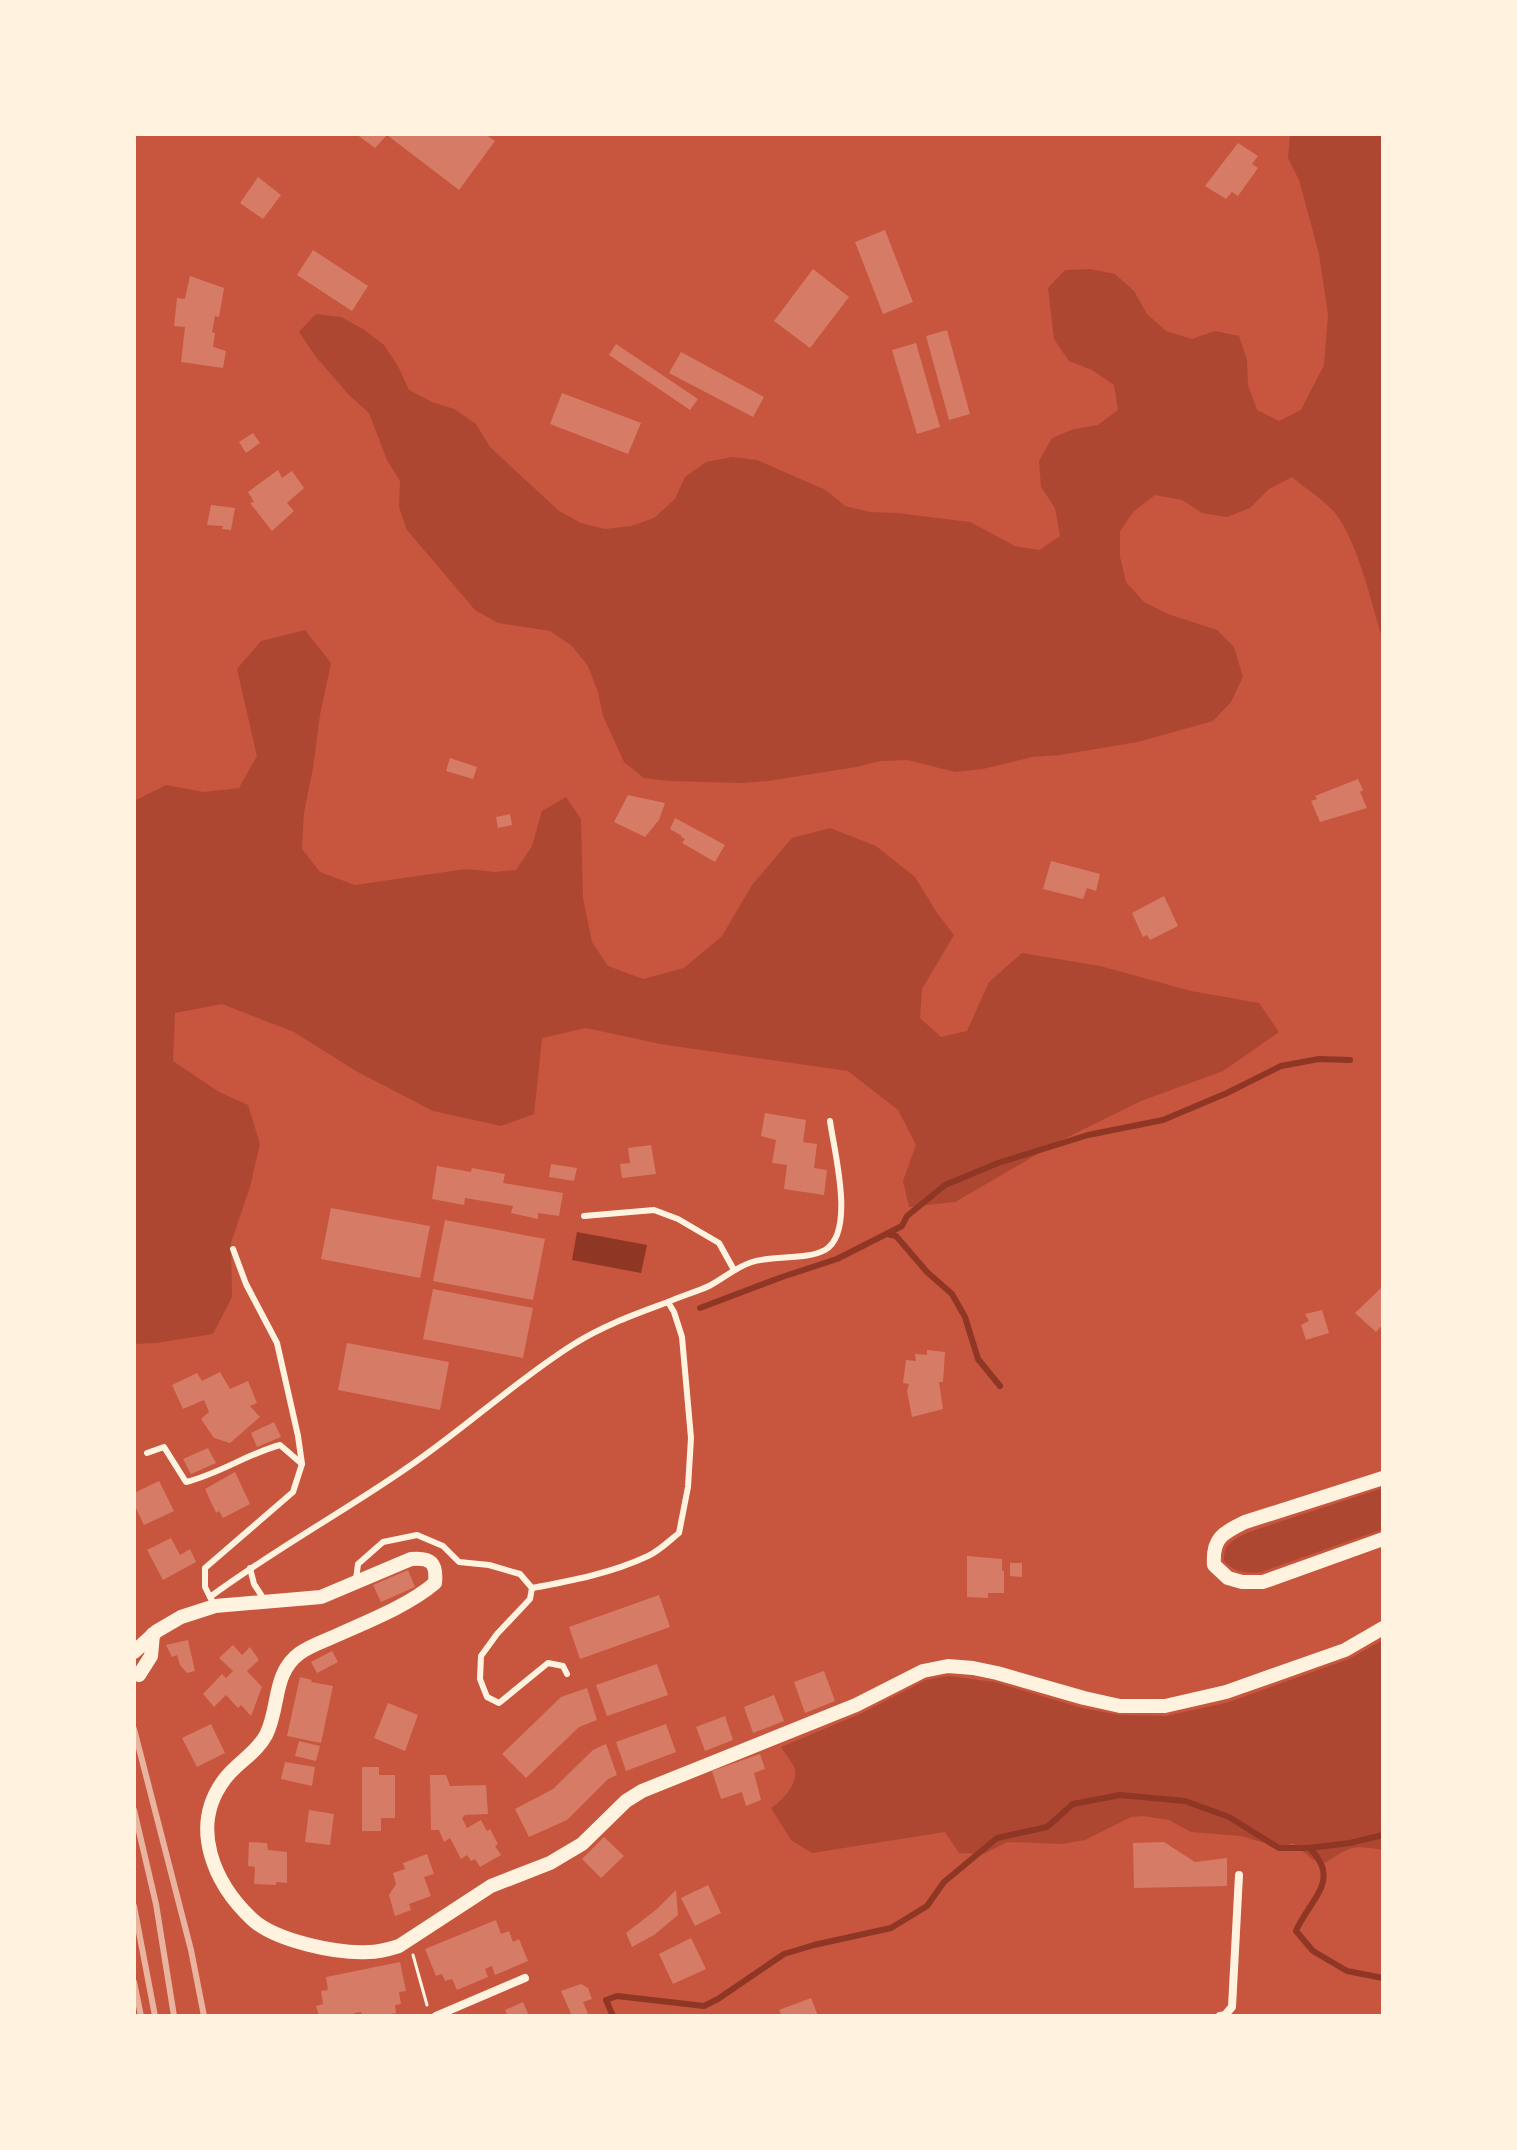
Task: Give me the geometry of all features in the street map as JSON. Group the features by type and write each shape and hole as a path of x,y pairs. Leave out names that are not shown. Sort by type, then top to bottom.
{"street":[{"path":"1383,1478 1245,1522 1227,1531 1215,1545 1214,1565 1228,1578 1263,1582 1383,1539"},
{"path":"134,1652 153,1634 213,1602 321,1597 411,1559 431,1561 436,1570 435,1583 426,1591 376,1618 312,1646 290,1662 280,1679 266,1736 225,1779 213,1799 207,1818 206,1839 214,1866 230,1892 261,1927 316,1945 366,1952 399,1946 491,1886 550,1863 582,1844 626,1801 642,1791 856,1705 923,1671 948,1666 973,1668 1120,1706 1165,1706 1226,1692 1345,1650 1383,1628"},
{"path":"139,1675 151,1656 153,1634"},
{"path":"1220,2016 1232,2007 1239,1875"},
{"path":"436,2016 525,1978"}],"lane":[{"path":"233,1249 246,1284 277,1343 302,1464 293,1492 205,1568 205,1587 213,1602 250,1568 400,1474 574,1344 611,1324 708,1286 753,1262 804,1256 825,1250 837,1239 842,1199 830,1121"},
{"path":"584,1216 654,1210 678,1219 719,1243 734,1270"},
{"path":"532,1588 616,1568 651,1555 679,1533 688,1487 691,1438 682,1337 668,1302"},
{"path":"147,1453 164,1447 186,1482 280,1445 302,1464"},
{"path":"355,1582 358,1564 383,1542 417,1535 443,1546 459,1562 489,1565 520,1574 532,1588"},
{"path":"250,1568 254,1584 265,1601"},
{"path":"532,1588 530,1599 481,1656 480,1679 487,1697 499,1703 548,1663 563,1666 567,1674"}],"path":[{"path":"409,1940 430,2016"}],"shaded area":[{"path":"1290,134 1383,134 1383,641 1364,574 1343,525 1331,508 1292,477 1269,489 1250,508 1227,517 1202,513 1182,500 1155,495 1134,511 1120,531 1120,557 1126,582 1144,602 1168,614 1217,630 1234,647 1243,677 1231,702 1213,721 1138,742 955,772 907,760 881,761 743,783 644,778 624,762 603,716 588,666 572,646 550,631 498,623 475,610 407,530 399,507 400,481 387,460 369,413 316,357 299,332 316,314 341,317 363,329 384,345 409,390 454,409 476,424 490,447 559,511 581,523 605,529 631,526 654,518 675,499 685,477 706,462 732,457 757,460 826,490 845,506 870,512 970,522 1015,546 1039,550 1060,536 1055,508 1041,487 1039,461 1052,438 1074,429 1098,425 1118,410 1114,385 1092,370 1069,361 1054,339 1048,288 1065,270 1090,269 1115,274 1134,291 1147,314 1166,331 1192,339 1215,331 1239,336 1247,360 1248,385 1257,410 1279,421 1301,410 1324,365 1328,315 1319,254 1299,180 1288,158"},
{"path":"305,630 331,663 304,813 302,849 320,872 355,885 466,869 495,872 516,870 532,846 542,811 566,797 581,819 583,898 592,942 608,966 643,979 684,968 722,936 752,885 792,838 830,828 876,846 915,877 954,935 922,989 920,1018 941,1037 967,1031 989,982 1022,953 1100,966 1191,991 1259,1003 1279,1032 1223,1071 1141,1101 1062,1140 955,1202 909,1207 903,1181 916,1145 898,1110 848,1071 660,1044 586,1028 542,1038 534,1114 501,1126 433,1111 356,1071 294,1032 222,1004 175,1013 173,1061 219,1092 248,1105 260,1144 250,1187 231,1243 232,1297 213,1334 134,1344 134,801 166,785 204,792 239,788 257,756 237,669 261,641"},
{"path":"577,1232 647,1245 641,1273 572,1260"},
{"path":"1383,1488 1383,1529 1261,1572 1241,1571 1224,1561 1228,1546 1249,1532"},
{"path":"1383,1640 1383,1850 1352,1848 1325,1863 1312,1859 1293,1843 1281,1848 1241,1836 1191,1832 1169,1820 1143,1816 1131,1817 1085,1840 1061,1844 1007,1842 984,1854 959,1853 945,1832 812,1853 791,1840 771,1808 788,1792 795,1775 793,1764 781,1747 860,1714 926,1680 949,1676 994,1682 1082,1708 1119,1715 1166,1716 1229,1702 1349,1659"}],"building":[{"path":"356,134 485,134 495,141 459,190 387,135 375,148"},
{"path":"1238,143 1258,156 1252,164 1258,168 1238,196 1232,192 1226,199 1205,186"},
{"path":"258,177 281,195 263,219 240,203"},
{"path":"885,230 913,302 883,314 855,242"},
{"path":"313,250 368,286 352,311 297,275"},
{"path":"813,269 849,297 810,348 774,321"},
{"path":"190,276 224,288 219,317 215,316 212,332 215,333 213,347 226,351 223,368 181,362 185,327 174,326 177,298 185,299"},
{"path":"947,330 970,414 949,420 926,336"},
{"path":"916,343 940,427 917,434 892,350"},
{"path":"616,344 698,399 690,410 609,355"},
{"path":"681,352 764,397 753,417 669,373"},
{"path":"562,393 641,423 628,454 550,424"},
{"path":"253,433 260,443 246,453 239,442"},
{"path":"278,470 282,478 292,471 304,488 287,503 294,511 272,531 250,503 254,502 248,492"},
{"path":"211,505 235,508 231,530 207,525"},
{"path":"450,758 477,767 473,779 446,771"},
{"path":"1358,779 1367,808 1320,822 1311,801 1317,799 1315,796"},
{"path":"628,795 665,803 659,820 645,837 614,822"},
{"path":"510,814 512,825 498,828 496,817"},
{"path":"675,818 725,845 715,862 682,843 685,839 670,829"},
{"path":"1051,861 1100,874 1096,891 1087,888 1083,899 1043,889"},
{"path":"1164,896 1178,926 1150,940 1147,935 1143,937 1132,913"},
{"path":"765,1113 806,1120 803,1142 817,1144 814,1168 827,1170 824,1195 784,1189 787,1165 772,1163 776,1140 761,1136"},
{"path":"651,1145 656,1174 622,1178 620,1164 630,1163 628,1148"},
{"path":"551,1164 577,1168 574,1181 549,1177"},
{"path":"437,1166 505,1174 503,1183 563,1193 559,1216 538,1213 538,1219 511,1213 513,1206 465,1198 464,1205 432,1199"},
{"path":"331,1208 430,1226 420,1278 321,1259"},
{"path":"445,1220 545,1239 533,1300 433,1281"},
{"path":"1383,1286 1383,1324 1376,1332 1355,1313"},
{"path":"433,1289 533,1308 523,1358 423,1339"},
{"path":"1322,1310 1329,1333 1306,1340 1301,1325 1309,1321 1305,1314"},
{"path":"347,1343 449,1362 440,1410 338,1390"},
{"path":"927,1350 945,1352 943,1382 939,1382 943,1409 912,1417 907,1391 909,1384 903,1383 906,1360 916,1361 915,1354 927,1355"},
{"path":"220,1372 230,1389 248,1381 257,1403 250,1406 260,1417 230,1443 214,1438 201,1419 209,1412 204,1400 183,1409 172,1385 197,1373 202,1381"},
{"path":"274,1422 281,1437 257,1447 251,1433"},
{"path":"208,1448 216,1463 191,1474 183,1459"},
{"path":"235,1472 250,1504 223,1518 219,1511 216,1513 205,1489"},
{"path":"159,1481 174,1511 144,1525 134,1504 134,1493"},
{"path":"171,1538 180,1555 190,1549 196,1562 163,1580 147,1550"},
{"path":"967,1556 1002,1559 1004,1593 988,1593 988,1598 967,1597"},
{"path":"1010,1563 1022,1563 1022,1577 1010,1576"},
{"path":"408,1570 415,1587 381,1602 373,1585"},
{"path":"659,1595 670,1627 580,1659 569,1627"},
{"path":"188,1640 195,1671 187,1673 177,1655 172,1657 166,1645"},
{"path":"233,1645 242,1655 250,1647 259,1660 247,1671 262,1687 251,1716 226,1695 214,1707 203,1694 222,1674 226,1678 233,1671 219,1658"},
{"path":"332,1651 338,1662 317,1673 311,1662"},
{"path":"657,1664 668,1695 607,1716 596,1685"},
{"path":"824,1671 835,1701 805,1713 794,1682"},
{"path":"300,1677 333,1686 321,1743 287,1736"},
{"path":"587,1688 597,1720 579,1727 526,1778 502,1754 561,1697"},
{"path":"774,1695 784,1721 753,1733 744,1707"},
{"path":"388,1703 418,1715 405,1751 374,1738"},
{"path":"725,1716 733,1740 705,1751 696,1727"},
{"path":"211,1724 225,1753 197,1767 182,1738"},
{"path":"666,1724 676,1752 626,1771 616,1742"},
{"path":"299,1741 320,1746 316,1761 295,1756"},
{"path":"606,1744 617,1775 608,1779 567,1820 529,1837 515,1809 553,1789 593,1750"},
{"path":"760,1754 765,1769 754,1773 761,1800 746,1806 742,1792 721,1799 712,1771"},
{"path":"285,1762 315,1767 312,1786 281,1779"},
{"path":"362,1767 379,1767 379,1775 395,1775 395,1818 381,1818 381,1831 362,1831"},
{"path":"430,1775 446,1775 450,1786 486,1785 488,1814 465,1815 462,1818 467,1828 481,1820 487,1831 490,1829 501,1855 480,1867 475,1859 471,1861 467,1855 461,1859 450,1838 444,1842 439,1830 431,1830"},
{"path":"309,1810 334,1814 330,1845 305,1842"},
{"path":"604,1837 624,1856 601,1878 582,1859"},
{"path":"249,1842 267,1843 268,1850 287,1852 287,1883 254,1884 255,1867 248,1866"},
{"path":"1164,1842 1195,1862 1227,1858 1227,1886 1134,1888 1133,1843"},
{"path":"427,1854 434,1874 424,1877 431,1896 409,1904 411,1910 395,1916 389,1895 396,1884 393,1873 405,1869 403,1863"},
{"path":"708,1885 721,1913 695,1926 681,1898"},
{"path":"676,1890 678,1915 654,1935 632,1947 626,1933"},
{"path":"496,1920 501,1934 509,1931 513,1942 519,1939 528,1961 495,1975 492,1966 485,1969 488,1977 457,1990 452,1979 445,1981 442,1974 436,1976 425,1949"},
{"path":"691,1938 706,1969 673,1984 659,1954"},
{"path":"400,1962 406,1991 399,1992 401,2004 395,2005 396,2013 381,2016 362,2016 361,2012 354,2013 355,2016 319,2016 316,2006 323,2004 321,1991 328,1990 326,1977"},
{"path":"581,1984 588,1988 592,1999 583,2002 589,2016 572,2016 561,1991"},
{"path":"811,1998 818,2016 782,2016 779,2010"},
{"path":"523,2002 529,2016 508,2016 505,2010"}],"waterway":[{"path":"700,1308 837,1259 902,1226 907,1216 945,1185 998,1163 1088,1135 1163,1120 1281,1066 1319,1059 1350,1060"},
{"path":"887,1234 896,1236 927,1272 952,1294 965,1317 978,1359 1000,1386"},
{"path":"613,2016 606,2000 617,1996 704,2006 784,1954 891,1928 927,1906 944,1882 997,1838 1047,1827 1073,1804 1120,1795 1185,1801 1229,1817 1279,1848 1350,1843 1383,1835"},
{"path":"1309,1848 1319,1859 1323,1880 1296,1931 1313,1951 1347,1971 1383,1978"}],"railway":[{"path":"134,1729 191,1950 204,2016"},
{"path":"134,1810 156,1904 174,2016"},
{"path":"134,1906 155,2016"},
{"path":"134,1982 141,2016"}]}
